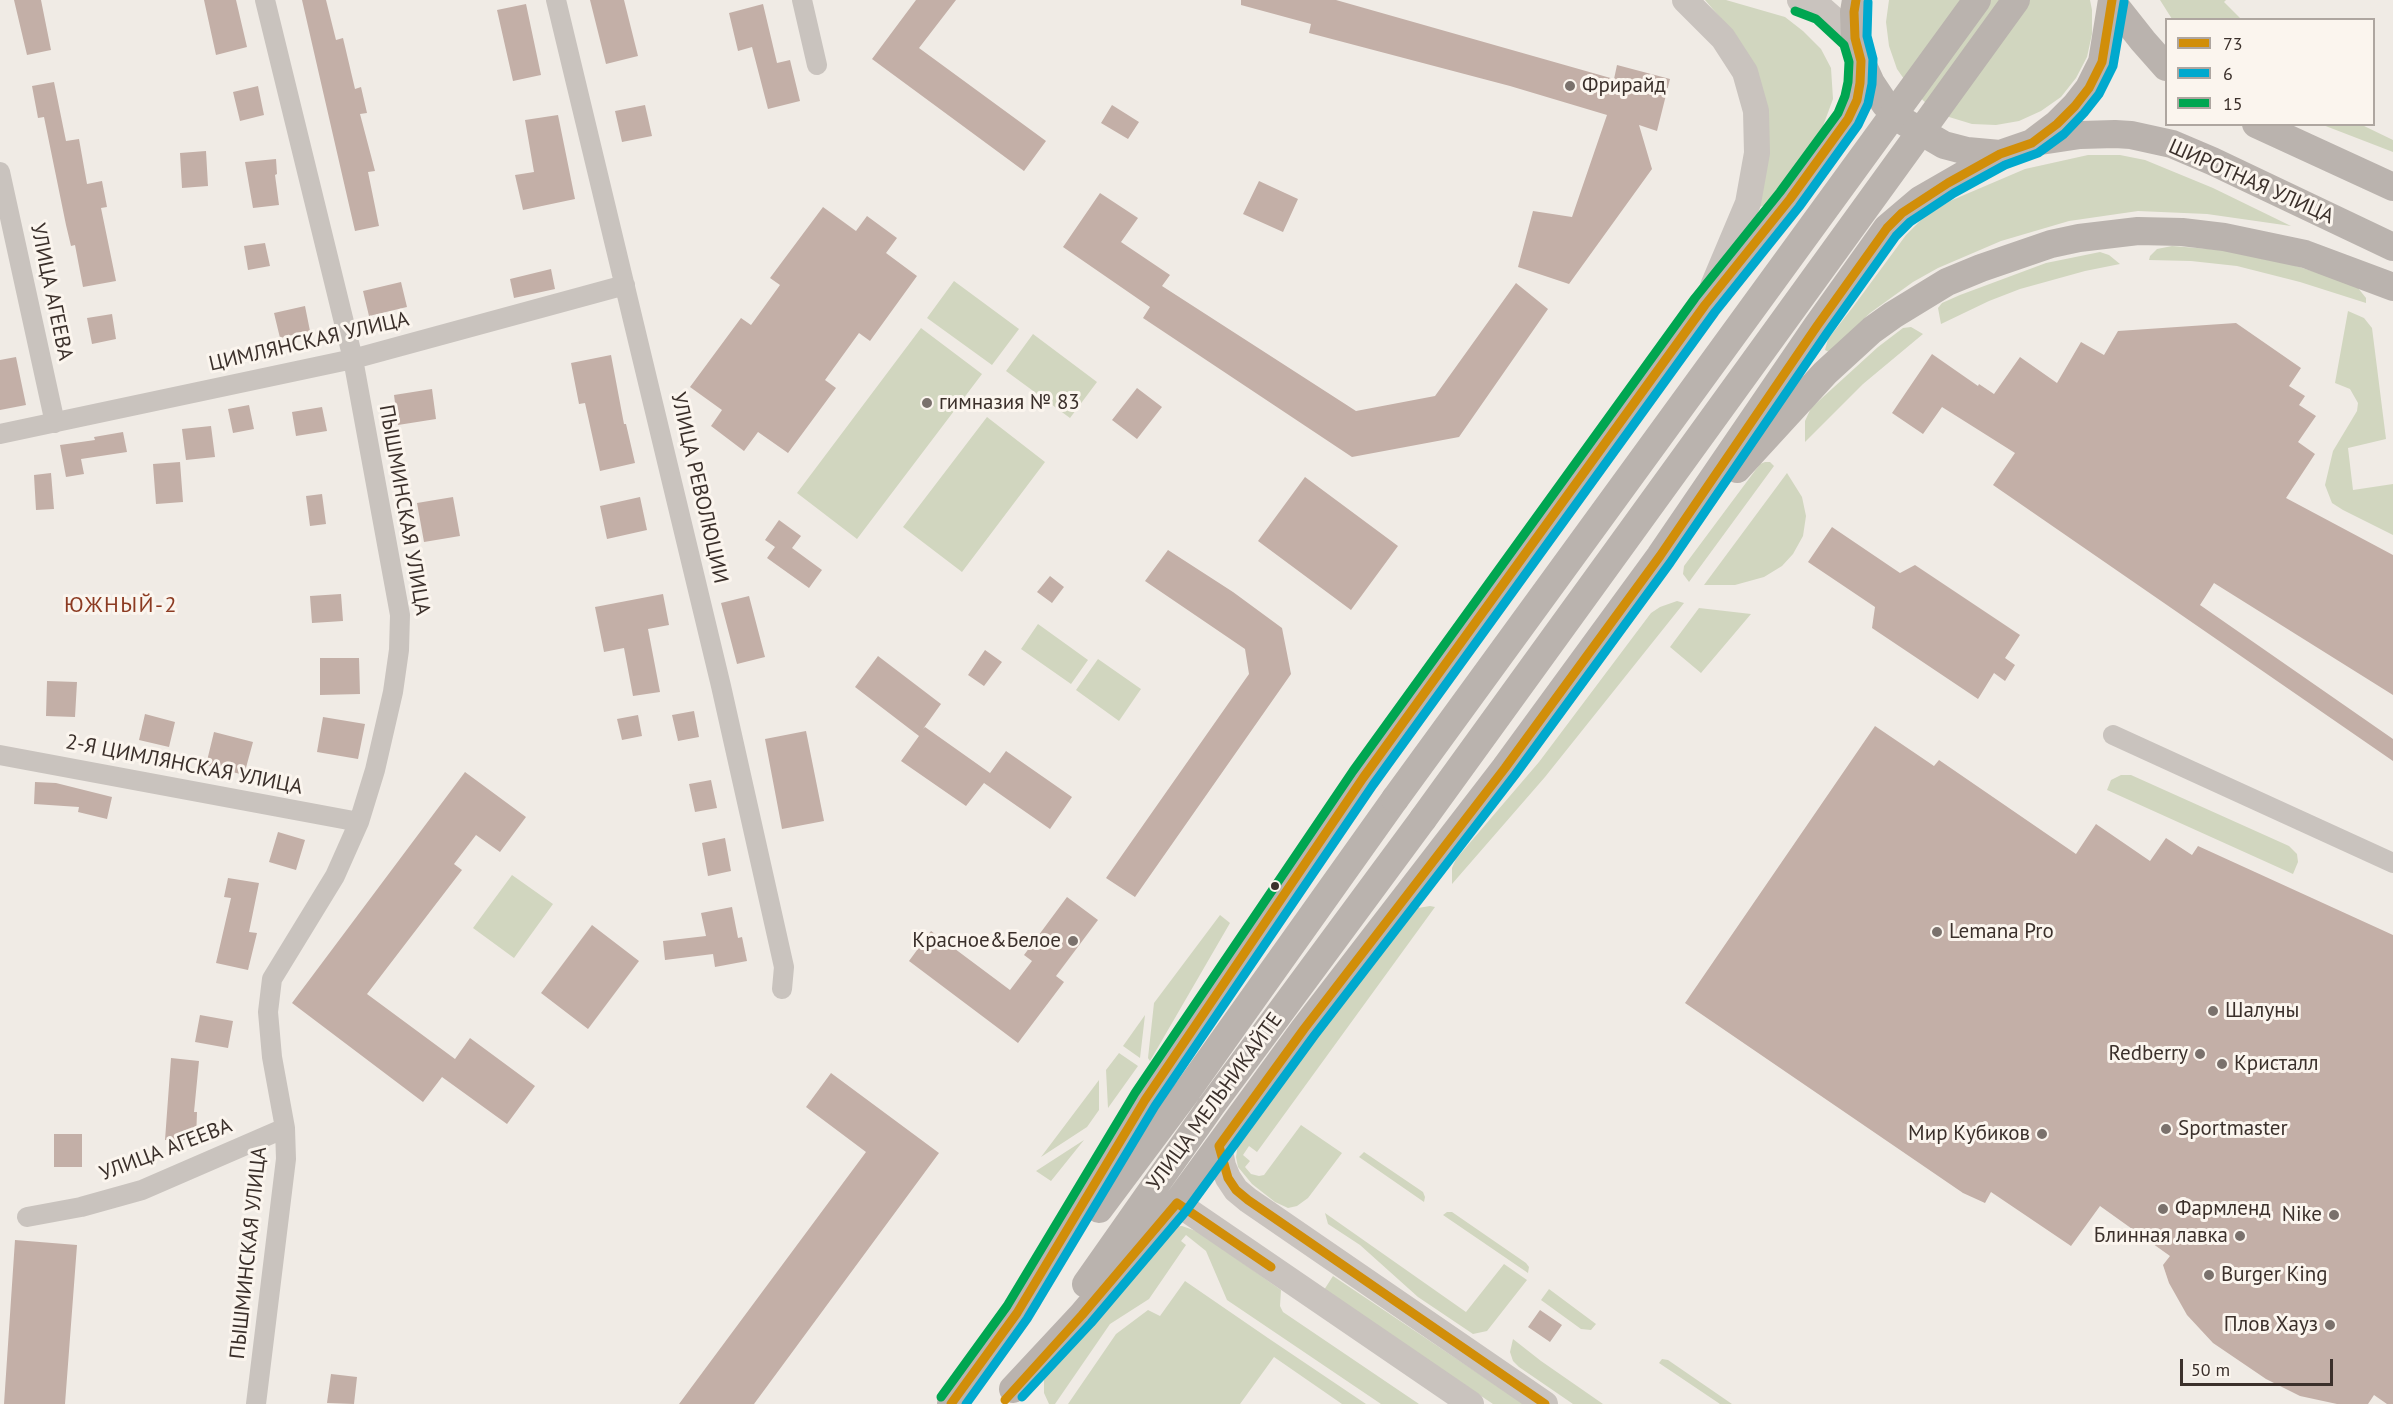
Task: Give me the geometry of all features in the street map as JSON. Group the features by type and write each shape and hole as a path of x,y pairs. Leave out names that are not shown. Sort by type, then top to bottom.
{"main road":[{"name":"УЛИЦА МЕЛЬНИКАЙТЕ","path":"1017,1313 1146,1100 1363,778 1705,305 1790,200 1848,119 1857,100 1858,50 1854,12 1856,0"},
{"name":"УЛИЦА МЕЛЬНИКАЙТЕ","path":"951,1404 1017,1313 1090,1221 1188,1090 1395,799 1977,0"},
{"name":"УЛИЦА МЕЛЬНИКАЙТЕ","path":"1007,1397 1211,1106 1423,819 2016,0"},
{"path":"1858,50 1871,83 1880,97 1903,121 1944,146 2000,154 2032,143 2057,124 2089,88 2102,62 2113,1"},
{"path":"2113,1 2165,66"},
{"path":"2260,126 2393,187"},
{"name":"ШИРОТНАЯ УЛИЦА","path":"2032,143 2080,135 2115,134 2172,144 2393,247"},
{"name":"УЛИЦА МЕЛЬНИКАЙТЕ","path":"1007,1397 1082,1315 1177,1203 1304,1029 1498,777 1660,556 1887,228 1920,201 2000,154"},
{"path":"1660,556 1825,373 1872,330 1915,300 1947,282 2007,258 2079,238 2138,231 2182,232 2224,237 2305,254 2393,287"}],"street":[{"name":"ПЫШМИНСКАЯ УЛИЦА","path":"256,1404 286,1159 285,1128 272,1057 268,1012 272,979 335,876 359,822 375,770 393,692 399,650 400,615 354,359 265,0"},
{"name":"УЛИЦА РЕВОЛЮЦИИ","path":"556,0 721,686 784,967 782,989"},
{"path":"802,0 817,65"},
{"path":"1684,0 1723,38 1745,72 1756,111 1757,153 1748,203 1705,305"},
{"path":"1800,0 1822,9 1858,50"},
{"name":"УЛИЦА АГЕЕВА","path":"0,172 55,423"},
{"name":"ЦИМЛЯНСКАЯ УЛИЦА","path":"0,434 354,359 625,285"},
{"path":"2113,735 2393,864"},
{"name":"2-Я ЦИМЛЯНСКАЯ УЛИЦА","path":"0,755 359,822"},
{"name":"УЛИЦА АГЕЕВА","path":"27,1217 81,1207 142,1190 285,1128"},
{"path":"1219,1146 1222,1166 1228,1178 1236,1190 1248,1200 1545,1404"},
{"path":"1177,1203 1471,1404"}],"green space":[{"path":"1705,0 1726,0 1785,17 1821,49 1831,68 1833,99 1823,126 1800,163 1766,205 1759,207 1736,36"},
{"path":"1889,0 2090,0 2092,34 2087,57 2076,78 2061,97 2041,111 2019,121 1996,125 1972,124 1949,117 1928,105 1911,89 1897,69 1889,46 1886,22"},
{"path":"2160,0 2226,0 2224,2 2240,18 2171,18"},
{"path":"2326,126 2364,126 2393,140 2393,152"},
{"path":"2088,155 2120,155 2145,160 2213,188 2291,226 2207,214 2138,211 2069,221 2001,241 1938,268 1913,282 1870,313 1829,352 1825,350 1828,339 1906,235 1924,217 1950,201 2025,169"},
{"path":"2172,246 2222,250 2270,258 2358,288 2366,298 2366,303 2300,282 2237,266 2191,261 2149,260 2157,249"},
{"path":"2100,252 2109,255 2120,264 2020,289 1941,324 1938,308 1942,303 2046,263"},
{"path":"954,281 1019,329 992,365 927,318"},
{"path":"2348,311 2364,318 2372,328 2386,439 2348,448 2353,490 2393,484 2393,535 2332,503 2325,485 2333,451 2357,411 2358,403 2350,389 2335,383"},
{"path":"1911,327 1923,334 1863,384 1805,442 1805,421 1811,408 1878,347 1903,328"},
{"path":"921,328 982,374 857,539 797,493"},
{"path":"1033,334 1097,382 1070,418 1006,371"},
{"path":"987,417 1045,462 962,572 903,527"},
{"path":"1770,462 1774,466 1689,582 1683,574 1684,566 1760,464"},
{"path":"1787,473 1802,497 1806,516 1803,536 1793,554 1782,566 1764,577 1735,585 1704,585"},
{"path":"1677,601 1684,603 1545,777 1452,884 1452,868 1456,859 1539,762 1651,613"},
{"path":"1699,608 1751,614 1701,673 1670,647"},
{"path":"1038,624 1088,660 1071,684 1021,649"},
{"path":"1098,659 1141,689 1119,721 1076,690"},
{"path":"2121,775 2131,775 2289,846 2297,854 2298,862 2293,874 2107,790 2111,780"},
{"path":"512,875 553,904 514,958 473,928"},
{"path":"1435,907 1257,1152 1249,1146 1243,1155 1250,1161 1245,1167 1251,1174 1264,1175 1301,1125 1342,1153 1308,1198 1297,1206 1288,1208 1275,1202 1252,1184 1238,1167 1236,1157 1243,1131 1386,943 1418,908"},
{"path":"1220,915 1230,923 1150,1061 1148,1058 1154,1003"},
{"path":"1145,1015 1140,1058 1123,1046"},
{"path":"1119,1053 1138,1066 1108,1108 1106,1070"},
{"path":"1099,1080 1099,1110 1087,1127 1041,1157"},
{"path":"1084,1140 1051,1181 1036,1171"},
{"path":"1364,1152 1423,1192 1424,1202 1359,1157"},
{"path":"1452,1212 1526,1263 1529,1267 1528,1273 1443,1215"},
{"path":"1325,1213 1466,1312 1504,1264 1527,1280 1487,1331 1473,1334 1418,1297 1360,1245 1328,1224"},
{"path":"1182,1226 1199,1232 1281,1290 1280,1306 1283,1312 1419,1404 1381,1404 1227,1300 1206,1251 1186,1235 1181,1241 1186,1245 1149,1299 1110,1324 1055,1404 1049,1404 1044,1393 1044,1375 1048,1368 1092,1326 1156,1240 1172,1227"},
{"path":"1333,1276 1524,1404 1493,1404 1324,1290"},
{"path":"1185,1281 1366,1404 1342,1404 1274,1357 1240,1404 1068,1404 1116,1334 1148,1310 1160,1316"},
{"path":"1549,1289 1596,1324 1591,1330 1581,1329 1541,1300"},
{"path":"1513,1339 1603,1404 1573,1404 1519,1367 1513,1361 1510,1352"},
{"path":"1662,1359 1668,1360 1732,1404 1720,1404 1659,1363"}],"building":[{"path":"14,0 41,0 51,50 27,55"},
{"path":"204,0 236,0 247,47 216,55"},
{"path":"302,0 326,0 336,40 343,38 355,89 361,87 367,113 360,114 375,171 368,172 379,226 355,231"},
{"path":"590,0 624,0 638,56 606,64"},
{"path":"916,0 956,0 919,48 1046,141 1024,171 872,59"},
{"path":"1241,0 1336,0 1614,79 1617,65 1670,79 1657,131 1639,125 1652,169 1569,284 1518,267 1533,211 1572,217 1607,115 1510,86 1309,33 1311,24 1241,5"},
{"path":"526,4 541,75 513,81 497,10"},
{"path":"763,4 777,63 790,60 800,101 768,109 752,47 738,51 729,13"},
{"path":"54,82 66,141 79,139 87,184 102,181 107,207 101,208 116,281 83,287 75,245 71,246 66,225 44,117 38,118 32,86"},
{"path":"258,86 264,115 240,121 233,92"},
{"path":"645,105 652,136 622,142 615,111"},
{"path":"1112,105 1139,122 1128,139 1101,123"},
{"path":"558,115 575,199 523,210 515,175 534,172 525,120"},
{"path":"206,151 208,186 182,188 180,153"},
{"path":"276,159 277,174 275,175 279,205 253,208 245,162"},
{"path":"1259,181 1298,199 1283,232 1243,214"},
{"path":"1100,193 1138,218 1121,242 1170,275 1162,286 1356,411 1435,396 1516,283 1548,309 1459,437 1352,457 1143,318 1150,307 1063,247"},
{"path":"823,207 856,231 867,216 897,238 886,253 917,276 870,341 859,333 825,380 836,388 788,453 758,432 744,451 711,426 722,410 690,387 741,318 751,325 780,285 770,278"},
{"path":"265,243 270,266 248,270 244,246"},
{"path":"551,269 555,289 514,298 510,279"},
{"path":"401,282 407,307 369,316 363,291"},
{"path":"305,306 310,331 280,338 274,313"},
{"path":"112,314 116,339 92,344 87,318"},
{"path":"2236,323 2301,368 2289,386 2305,396 2299,405 2316,416 2298,442 2315,454 2286,498 2393,555 2393,695 2214,583 2200,605 2393,739 2393,761 1993,485 2015,453 1942,407 1923,434 1892,413 1932,354 1978,386 1979,384 1994,394 2020,357 2057,383 2081,342 2104,355 2118,331"},
{"path":"611,355 624,424 626,424 635,463 600,471 585,403 579,404 571,363"},
{"path":"16,357 26,405 0,410 0,360"},
{"path":"1137,388 1162,407 1137,439 1112,420"},
{"path":"432,389 436,419 398,425 394,395"},
{"path":"249,405 254,429 233,433 228,409"},
{"path":"322,407 327,431 296,436 292,412"},
{"path":"211,426 215,457 186,460 182,429"},
{"path":"123,432 127,452 81,459 84,474 66,477 60,445 95,440 94,437"},
{"path":"180,462 183,502 156,504 153,464"},
{"path":"51,473 54,509 36,510 34,475"},
{"path":"1305,477 1398,546 1351,610 1258,541"},
{"path":"322,494 326,524 310,526 306,496"},
{"path":"453,497 460,536 424,542 417,503"},
{"path":"640,497 647,530 607,539 600,506"},
{"path":"779,520 801,536 792,548 822,570 809,588 767,558 775,547 765,540"},
{"path":"1832,527 1900,573 1915,565 2020,635 2005,658 2015,665 2005,681 1994,673 1978,699 1872,628 1875,607 1808,562"},
{"path":"1168,550 1233,592 1282,628 1291,674 1135,897 1106,878 1249,674 1245,649 1145,581"},
{"path":"1050,576 1064,587 1052,603 1037,592"},
{"path":"341,594 343,621 312,623 310,596"},
{"path":"663,594 669,625 648,629 660,692 633,696 624,648 604,652 595,607"},
{"path":"749,596 765,657 737,664 721,603"},
{"path":"985,650 1002,662 984,686 968,675"},
{"path":"878,656 941,704 923,729 925,727 990,773 1006,751 1072,797 1050,829 984,783 966,806 901,761 919,736 855,687"},
{"path":"320,658 359,658 360,694 320,695"},
{"path":"47,681 77,682 75,717 46,716"},
{"path":"694,711 699,737 678,741 672,715"},
{"path":"145,714 175,722 169,747 139,740"},
{"path":"638,715 642,736 622,740 617,719"},
{"path":"323,717 365,724 358,759 317,752"},
{"path":"1875,726 1934,766 1939,760 2076,854 2096,824 2150,861 2166,838 2192,855 2198,846 2393,935 2393,1404 2387,1404 2374,1395 2368,1404 2337,1404 2300,1396 2266,1379 2213,1343 2187,1315 2169,1283 2163,1265 2170,1256 2100,1206 2071,1246 1991,1192 1985,1203 1963,1193 1685,1003"},
{"path":"806,731 824,821 782,829 765,739"},
{"path":"214,732 253,742 244,775 206,765"},
{"path":"465,772 526,817 500,852 476,835 454,864 462,870 367,994 455,1059 470,1038 535,1086 507,1124 442,1077 423,1102 292,1003"},
{"path":"711,780 717,808 695,812 689,784"},
{"path":"35,782 56,783 112,797 107,819 78,812 79,807 34,804"},
{"path":"278,832 305,840 296,870 269,862"},
{"path":"725,838 731,871 708,876 702,843"},
{"path":"228,878 259,883 249,932 257,933 248,970 216,963 231,898 224,897"},
{"path":"1067,897 1098,920 1056,976 1064,982 1018,1043 909,961 931,931 1010,990 1032,961 1024,955"},
{"path":"732,907 738,938 742,937 747,961 715,967 713,954 665,960 663,941 706,936 701,913"},
{"path":"592,925 639,961 588,1029 541,993"},
{"path":"200,1015 233,1021 228,1048 195,1042"},
{"path":"171,1058 199,1061 194,1112 197,1112 196,1140 165,1140"},
{"path":"831,1073 939,1153 754,1404 679,1404 866,1152 806,1107"},
{"path":"54,1134 82,1134 82,1167 54,1167"},
{"path":"15,1240 77,1245 65,1404 4,1404"},
{"path":"1540,1310 1562,1325 1550,1342 1528,1327"},
{"path":"331,1374 357,1377 354,1404 327,1403"}],"transit line":[{"name":"73","path":"951,1404 1017,1313 1145,1100 1363,778 1705,305 1790,199 1848,119 1857,100 1860,83 1861,61 1855,38 1856,0"},
{"name":"73","path":"1545,1404 1248,1200 1236,1190 1228,1178 1219,1146 1304,1029 1505,768 1660,556 1887,228 1902,213 1948,183 2000,154 2032,143 2057,124 2075,106 2089,88 2102,62 2112,0"},
{"name":"6","path":"966,1404 1027,1319 1155,1106 1373,785 1715,312 1799,207 1858,125 1868,104 1872,84 1873,59 1867,36 1868,2"},
{"name":"6","path":"1022,1397 1091,1323 1186,1211 1314,1036 1515,775 1670,563 1896,236 1910,222 1954,193 2005,165 2038,153 2064,134 2084,113 2099,94 2113,66 2124,2"},
{"name":"15","path":"941,1397 1007,1306 1135,1093 1353,771 1695,298 1780,192 1838,113 1848,82 1849,62 1844,45 1816,19 1795,11"},
{"name":"73","path":"1005,1400 1082,1315 1177,1203 1271,1267"}],"place":[{"name":"Фрирайд","path":"1570,86"},
{"name":"гимназия № 83","path":"927,403"},
{"name":"Lemana Pro","path":"1937,932"},
{"name":"Красное&Белое","path":"1073,941"},
{"name":"Шалуны","path":"2213,1011"},
{"name":"Redberry","path":"2200,1054"},
{"name":"Кристалл","path":"2222,1064"},
{"name":"Sportmaster","path":"2166,1129"},
{"name":"Мир Кубиков","path":"2042,1134"},
{"name":"Фармленд","path":"2163,1209"},
{"name":"Nike","path":"2334,1215"},
{"name":"Блинная лавка","path":"2240,1236"},
{"name":"Burger King","path":"2209,1275"},
{"name":"Плов Хауз","path":"2330,1325"}],"district":[{"name":"ЮЖНЫЙ-2","path":"121,606"}]}
